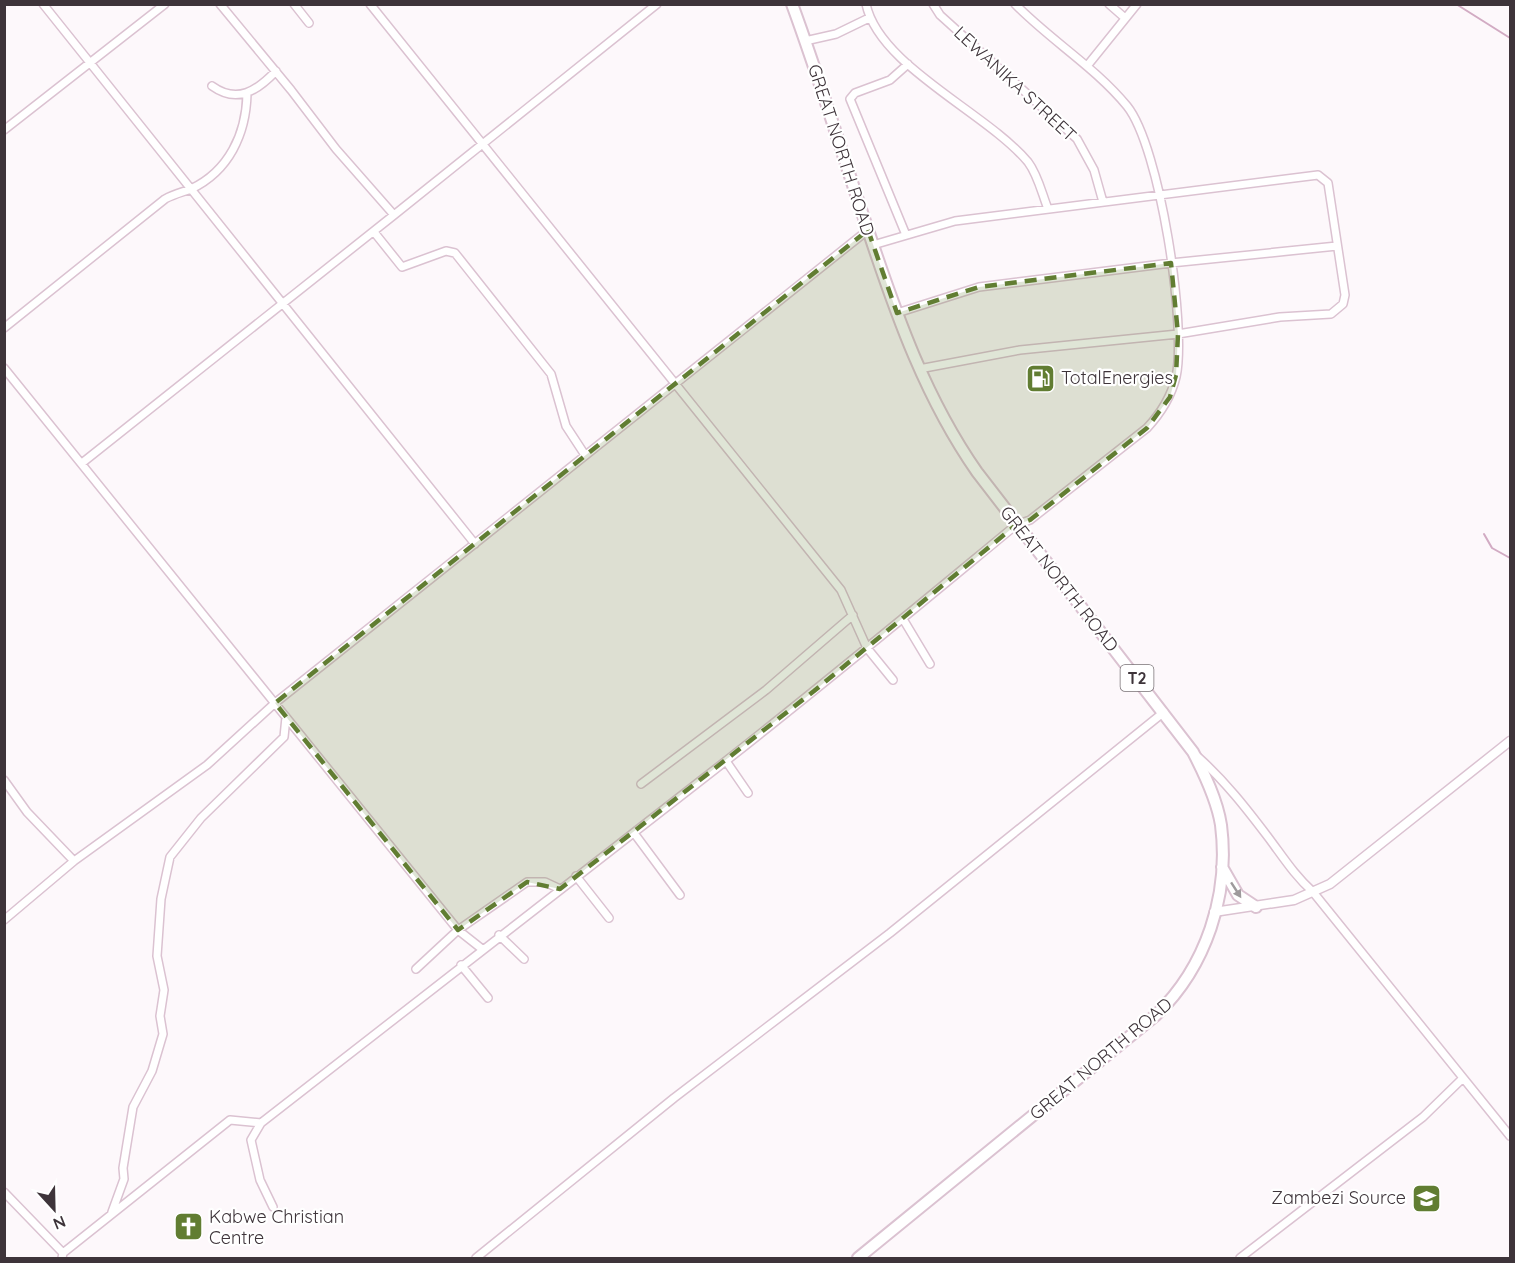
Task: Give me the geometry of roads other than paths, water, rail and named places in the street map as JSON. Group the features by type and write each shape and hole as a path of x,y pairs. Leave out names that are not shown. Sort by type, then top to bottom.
{"highway":[{"name":"GREAT NORTH ROAD","path":"792,4 897,313 951,435 1016,525 1193,752 1206,778 1221,824 1221,867 1210,932 1190,975 1174,998 858,1258"},
{"path":"1221,867 1238,895 1256,908"}],"main road":[{"path":"1214,912 1256,908 1294,900 1330,884 1510,741"}],"street":[{"path":"43,4 475,544"},
{"path":"4,130 165,4"},
{"path":"220,4 276,71 336,149 394,215"},
{"path":"294,4 309,23"},
{"path":"370,4 841,590 867,648 893,680"},
{"path":"82,463 657,4"},
{"path":"866,4 869,18 894,54 972,113 1027,162 1048,209"},
{"name":"LEWANIKA STREET","path":"933,4 940,15 1077,139 1094,170 1103,202"},
{"path":"273,1207 260,1180 251,1140 261,1123 499,935 726,761 1016,525 1030,520 1147,428 1159,415 1170,397 1176,375 1178,334 1161,195 1144,136 1128,107 1087,66 1015,4"},
{"path":"1110,4 1125,18"},
{"path":"1087,66 1137,4"},
{"path":"805,41 836,34 869,18"},
{"path":"906,235 850,97 890,80 908,64"},
{"path":"212,86 231,95 247,94 259,87 276,71"},
{"path":"4,328 165,199 189,189 218,172 228,160 246,120 247,94"},
{"path":"873,245 955,221 1322,176 1328,183 1346,295 1339,309 1313,316 1280,317 1178,334 1020,350 920,369"},
{"path":"4,920 74,861 207,765 275,703 674,382 868,230"},
{"path":"374,232 402,267 446,251 455,253 551,374 566,426 585,455"},
{"path":"897,313 979,286 1337,246"},
{"path":"4,368 458,930 482,949"},
{"path":"641,784 766,690 853,615"},
{"path":"903,619 930,664"},
{"path":"476,1258 639,1126 890,933 1164,712"},
{"path":"112,1212 124,1179 123,1168 133,1107 152,1071 163,1034 160,1016 164,990 158,948 161,899 170,857 201,818 284,737 286,717"},
{"path":"1193,752 1220,777 1298,879 1313,892 1510,1136"},
{"path":"726,761 748,793"},
{"path":"4,780 27,812 74,861"},
{"path":"634,833 680,895"},
{"path":"576,876 609,918"},
{"path":"416,969 458,930 527,882 545,882 560,889"},
{"path":"499,935 524,959"},
{"path":"461,965 488,998"},
{"path":"1240,1258 1423,1117 1462,1079"},
{"path":"4,1192 63,1256 112,1212 230,1120 261,1123"}],"waterway":[{"path":"1456,4 1510,38"},
{"path":"1484,534 1492,548 1510,558"}],"place":[{"name":"TotalEnergies","path":"1040,378"},
{"name":"Zambezi Source","path":"1427,1198"},
{"name":"Kabwe Christian Centre","path":"188,1227"}]}
